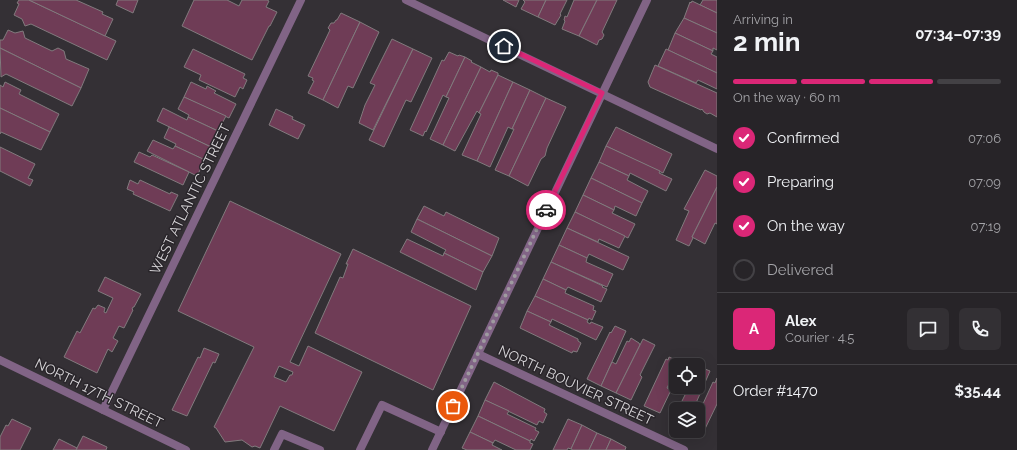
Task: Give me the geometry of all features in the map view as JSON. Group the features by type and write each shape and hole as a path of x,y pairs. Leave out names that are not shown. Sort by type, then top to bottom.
{"street":[{"name":"WEST ATLANTIC STREET","path":"103,410 301,0"},
{"path":"406,0 717,149"},
{"path":"432,450 647,0"},
{"name":"NORTH BOUVIER STREET","path":"478,354 684,450"},
{"name":"NORTH 17TH STREET","path":"0,360 186,450"},
{"path":"360,450 382,405 441,432"},
{"path":"274,450 282,434 320,450"}],"building":[{"path":"19,0 29,0 116,41 107,60 31,24 25,26 22,19 14,15 19,4 17,3"},
{"path":"29,0 76,0 103,12 102,14 113,19 105,36"},
{"path":"118,0 138,0 133,13 116,5"},
{"path":"194,0 227,0 239,6 242,0 267,0 269,1 266,7 277,12 252,60 182,26"},
{"path":"503,0 519,0 516,7"},
{"path":"523,0 546,0 538,17 521,9 525,2"},
{"path":"546,0 567,0 555,25 538,17"},
{"path":"574,0 597,0 579,36 562,29 565,16 567,17"},
{"path":"597,0 617,0 602,32 604,35 602,39 599,40 597,45 579,36"},
{"path":"703,0 717,0 717,13 700,5"},
{"path":"692,1 717,13 717,33 684,18 690,2 691,3"},
{"path":"341,13 360,22 323,100 308,93 314,81 312,80 313,78 308,76 330,30 328,28 331,23 334,23 337,20"},
{"path":"684,18 717,33 717,50 713,48 713,51 675,33"},
{"path":"360,22 379,32 353,88 348,86 338,108 323,100"},
{"path":"8,30 15,33 23,31 25,38 52,51 58,48 64,51 66,59 89,69 81,88 0,48 0,40 3,40"},
{"path":"675,33 713,51 711,54 717,57 717,73 668,50"},
{"path":"392,39 413,49 373,130 359,123 365,105 375,85 370,83"},
{"path":"0,48 81,88 72,106 6,74 1,77"},
{"path":"193,49 245,74 243,78 247,80 243,89 240,87 235,97 199,80 201,75 184,67"},
{"path":"413,49 432,58 411,102 406,100 384,147 369,140"},
{"path":"666,49 717,73 717,89 698,80 696,83 658,66"},
{"path":"449,52 465,57 446,97 443,95 423,136 410,130 442,60 444,61"},
{"path":"465,57 481,67 443,145 430,139 449,98 446,97"},
{"path":"655,65 717,93 717,117 710,113 707,114 702,109 701,110 650,87 648,82"},
{"path":"481,67 490,72 491,70 498,73 498,75 479,113 477,111 455,151 443,145"},
{"path":"498,75 513,82 477,161 462,155 481,114 479,113"},
{"path":"5,82 21,90 19,94 59,114 50,132 0,108 0,85 3,87"},
{"path":"191,82 206,89 207,86 216,91 214,93 236,104 229,118 184,97"},
{"path":"513,82 530,90 512,129 508,127 490,167 477,161"},
{"path":"530,90 546,98 509,176 495,170"},
{"path":"184,97 226,116 218,131 188,117 189,115 178,109"},
{"path":"546,98 566,107 547,148 545,156 541,159 528,186 509,176"},
{"path":"0,108 50,132 41,150 1,132 0,134"},
{"path":"163,108 187,120 188,117 218,131 211,147 157,121"},
{"path":"276,109 293,117 292,119 305,125 298,139 269,125"},
{"path":"169,127 211,147 205,160 175,146 176,144 164,138"},
{"path":"616,127 672,154 663,173 606,146"},
{"path":"153,140 173,149 175,146 205,160 197,176 147,151"},
{"path":"606,146 660,171 659,173 672,179 666,191 630,173 629,176 599,162"},
{"path":"0,147 35,164 28,178 33,180 30,186 0,171"},
{"path":"139,152 150,157 152,155 189,172 183,185 134,162"},
{"path":"599,162 629,176 627,180 648,191 642,203 591,178"},
{"path":"705,170 717,176 717,187 689,246 676,240 689,211 684,209"},
{"path":"591,178 642,203 636,216 615,206 614,210 583,195"},
{"path":"130,180 138,184 140,180 170,194 171,192 178,195 170,211 133,194 134,192 127,189"},
{"path":"717,187 717,224 715,223 705,244 692,237"},
{"path":"583,195 614,210 612,213 635,224 628,238 575,212"},
{"path":"230,201 341,254 290,362 299,366 308,346 362,372 334,431 280,406 260,448 255,446 252,447 242,440 225,442 214,427 254,347 178,311","holes":["279,366 293,372 286,382 274,377"]},
{"path":"424,206 444,216 446,212 499,238 492,256 417,219"},
{"path":"575,212 625,236 619,248 599,239 598,242 567,228"},
{"path":"417,219 492,256 483,272 444,253 446,250 411,232"},
{"path":"567,228 629,257 623,270 589,254 587,258 559,245"},
{"path":"407,239 443,256 444,253 483,272 476,290 400,252"},
{"path":"559,245 587,258 586,262 613,274 607,287 551,262"},
{"path":"353,249 471,306 433,390 315,333 340,277 343,278 348,264 346,264"},
{"path":"551,262 607,289 601,302 568,287 566,290 543,279"},
{"path":"105,277 141,294 132,309 133,310 124,328 119,326 113,338 118,341 112,352 108,349 97,373 64,357 77,331 80,333 93,308 95,309 98,305 105,308 104,312 106,313 113,298 98,291"},
{"path":"543,279 566,290 565,293 594,306 593,310 596,311 592,320 589,318 588,320 535,296"},
{"path":"535,296 588,320 587,322 590,324 591,322 603,327 596,340 552,319 551,322 527,311"},
{"path":"527,311 551,322 549,325 578,339 581,343 577,352 573,351 572,353 520,328"},
{"path":"615,326 626,331 601,386 587,379 610,332 611,333"},
{"path":"631,338 640,345 616,393 601,386 612,362 616,364 627,341 629,342"},
{"path":"643,339 655,345 640,375 642,377 631,400 616,393"},
{"path":"204,348 219,354 215,363 213,362 187,416 172,410 198,357 200,358"},
{"path":"669,357 671,358 669,358 669,384 667,388 669,389 669,394 660,413 644,406 666,359 668,360"},
{"path":"705,369 710,371 705,382"},
{"path":"717,378 717,404 705,429 704,402 713,382 715,383"},
{"path":"494,382 545,409 544,412 547,414 543,423 539,421 537,425 485,400"},
{"path":"686,394 700,394 696,402 682,402"},
{"path":"485,400 509,411 507,414 536,428 535,430 539,432 534,441 531,439 530,441 478,416"},
{"path":"478,416 530,441 530,443 533,444 530,450 516,450 495,440 493,443 470,432"},
{"path":"12,419 31,428 20,450 0,450 0,437 6,425 8,426"},
{"path":"568,419 582,425 571,449 553,450"},
{"path":"582,425 597,433 589,450 573,450 571,449"},
{"path":"470,432 493,443 492,445 502,450 467,450 462,448"},
{"path":"597,433 611,439 606,450 589,450"},
{"path":"83,436 107,447 106,450 76,450"},
{"path":"59,439 77,448 76,450 53,450"},
{"path":"611,439 626,447 625,450 606,450"}],"way so far":[{"path":"453,406 546,210"}],"route":[{"path":"504,46 602,93 546,210"}]}
